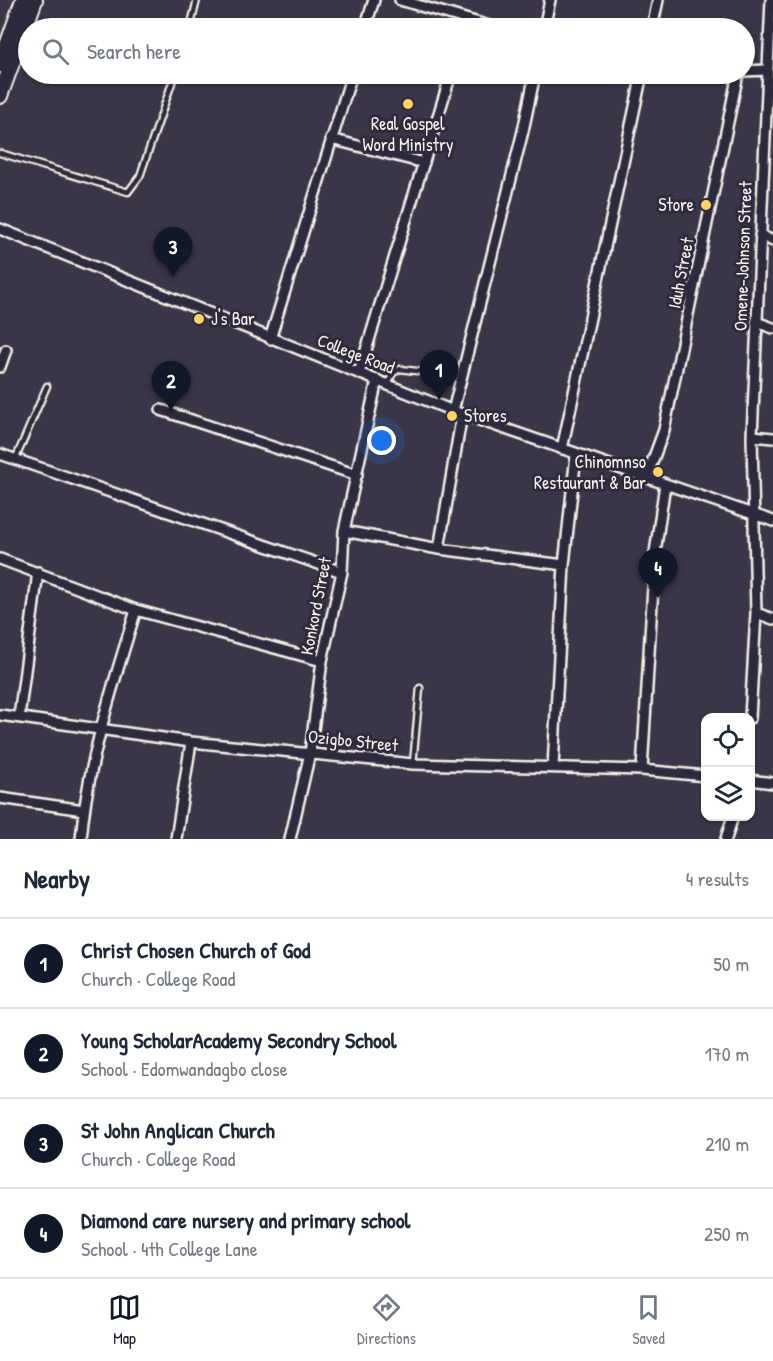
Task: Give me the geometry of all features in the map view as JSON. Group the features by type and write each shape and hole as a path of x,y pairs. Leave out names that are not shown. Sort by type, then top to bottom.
{"main road":[{"path":"0,65 22,0"},
{"path":"28,18 35,0"},
{"path":"0,96 18,47"}],"street":[{"path":"368,18 374,0"},
{"path":"400,0 448,18"},
{"path":"546,18 550,0"},
{"path":"654,18 658,0"},
{"name":"Omene-Johnson Street","path":"750,713 756,613 752,436 760,235 768,142 766,70 771,0"},
{"path":"755,70 766,70"},
{"path":"270,339 349,84"},
{"path":"359,373 448,84"},
{"path":"439,549 458,412 533,84"},
{"path":"562,449 640,84"},
{"name":"Iduh Street","path":"647,476 664,430 736,84"},
{"path":"331,139 423,163"},
{"name":"College Road","path":"0,229 270,339 458,412 576,455 647,476 773,521"},
{"path":"760,235 773,241"},
{"path":"756,322 773,328"},
{"path":"0,367 6,350"},
{"name":"Konkord Street","path":"290,839 310,753 322,661 342,572 344,531 378,380"},
{"path":"161,410 357,475"},
{"path":"752,436 773,438"},
{"path":"0,454 342,572"},
{"path":"553,767 564,566 576,455"},
{"path":"642,770 655,553 665,484"},
{"path":"344,531 439,549 564,566"},
{"path":"0,559 136,610 322,661"},
{"path":"19,717 38,572"},
{"path":"81,839 84,810 100,731 136,610"},
{"path":"756,613 773,619"},
{"name":"Ozigbo Street","path":"0,715 100,731 191,742 412,764 642,770 701,776"},
{"path":"176,839 191,742"},
{"path":"755,781 773,783"},
{"path":"0,798 84,810"},
{"path":"726,839 731,821"}],"lane":[{"path":"192,18 197,0"},
{"path":"0,153 128,192 141,176 172,84"},
{"path":"388,384 396,370 400,369 441,374"},
{"path":"15,460 47,386"},
{"path":"412,764 420,688"}],"place":[{"name":"Real Gospel Word Ministry","path":"408,104"},
{"name":"Store","path":"706,205"},
{"name":"St John Anglican Church","path":"173,277"},
{"name":"J's Bar","path":"199,319"},
{"name":"Christ Chosen Church of God","path":"439,400"},
{"name":"Young ScholarAcademy Secondry School","path":"171,411"},
{"name":"Stores","path":"452,416"},
{"name":"Chinomnso Restaurant & Bar","path":"658,472"},
{"name":"Diamond care nursery and primary school","path":"658,598"}]}
